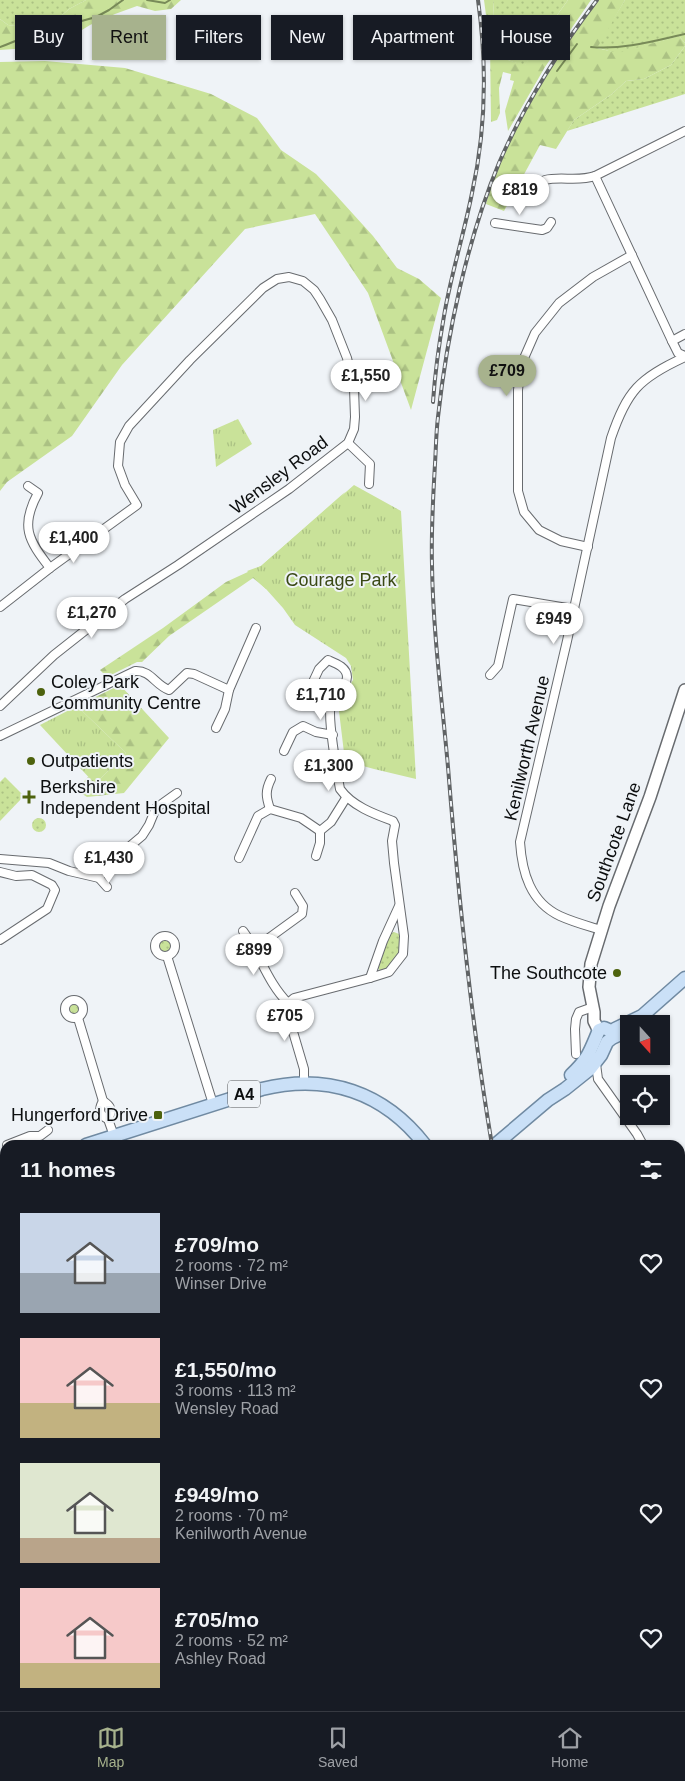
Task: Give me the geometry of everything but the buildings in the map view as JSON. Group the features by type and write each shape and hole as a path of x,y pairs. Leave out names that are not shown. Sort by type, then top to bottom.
{"main road":[{"path":"644,1015 685,978"},
{"path":"548,1100 586,1059 605,1034 620,1028"},
{"path":"605,1034 620,1032"},
{"path":"501,1140 548,1100 582,1076 596,1062 605,1048 605,1034"},
{"name":"A4","path":"107,1140 213,1104 274,1086 304,1084 344,1088 368,1096 401,1118 421,1140"}],"street":[{"path":"544,180 554,178 561,180 586,179 595,176 685,131"},
{"path":"595,176 678,353 685,356"},
{"path":"495,223 542,230 547,228 551,222"},
{"path":"588,547 561,540 539,530 524,512 518,491 518,390 521,365 534,332 559,303 593,277 632,255"},
{"name":"Wensley Road","path":"0,706 54,655 124,599 281,494 348,442 354,429 354,388 340,338 314,290 303,281 290,277 277,279 263,288 211,338 129,426 120,442 118,466 124,485 137,505 50,568"},
{"path":"672,340 685,334"},
{"name":"Kenilworth Avenue","path":"601,930 561,917 537,898 527,882 522,863 520,842 563,660 611,438 620,411 636,386 662,367 685,356"},
{"path":"348,442 370,464 368,484"},
{"path":"0,607 50,568 37,551 29,536 28,519 30,508 38,493 28,486"},
{"path":"490,675 498,666 513,598 573,609"},
{"path":"216,728 225,708 229,690 256,628"},
{"path":"304,1084 304,1069 286,1008 288,1003 294,998 389,972 404,954 404,936 392,841 395,825 393,821 375,814 346,798 340,789 330,716 331,703 345,683 347,676 345,670 340,665 328,660 319,668 312,684"},
{"path":"0,736 135,671 142,670 163,688 169,690 187,673 194,674 229,690"},
{"name":"Southcote Lane","path":"605,1034 594,1021 589,977 601,930 650,797 685,690"},
{"path":"284,751 293,732 303,726 316,732 333,735"},
{"path":"270,809 266,798 266,789 271,779"},
{"path":"99,878 117,857 153,826 156,808 177,793"},
{"path":"320,831 331,822 346,798"},
{"path":"239,858 258,816 270,809 301,818 320,831"},
{"path":"316,856 320,843 320,831"},
{"path":"0,859 49,863 69,871 99,878 108,887"},
{"path":"0,872 16,876 32,875 52,885 55,890 47,909 0,940"},
{"path":"253,945 269,938 302,914 303,906 295,893"},
{"path":"370,978 388,929 399,906"},
{"path":"388,929 396,930 404,936"},
{"path":"243,931 253,945 266,974 288,1003"},
{"path":"167,956 213,1104"},
{"path":"576,1054 576,1018 579,1012 593,1010"},
{"path":"78,1018 103,1101 109,1104 111,1109 108,1119 114,1136"},
{"path":"596,1062 598,1079 640,1140"},
{"path":"582,1076 587,1075 598,1079"},
{"path":"19,1140 30,1136 40,1136 48,1130"}],"green space":[{"path":"0,0 86,0 62,15 15,15 15,26 8,25 0,19"},
{"path":"86,0 181,0 171,9 155,11 137,6 113,15 92,15 92,24 82,30 82,15 62,15"},
{"path":"484,0 493,0 494,15 486,15"},
{"path":"493,0 568,0 557,15 494,15"},
{"path":"568,0 591,0 570,31 570,15 557,15"},
{"path":"597,0 625,0 597,48 618,53 679,36 685,43 685,46 671,65 644,79 626,81 612,94 574,120 556,149 540,145 504,211 486,204 508,143 542,79 555,60 570,60 570,37"},
{"path":"625,0 685,0 685,43 679,36 618,54 596,47"},
{"path":"0,19 8,25 15,26 15,49 0,50"},
{"path":"685,46 685,94 567,131 574,120 612,94 626,81 644,79 671,65"},
{"path":"490,60 508,60 525,65 528,60 550,60 508,131 505,111 514,81 510,80 511,74 503,72 499,88 500,113 497,120 491,122"},
{"path":"508,60 529,60 525,66"},
{"path":"45,61 125,68 211,94 257,118 281,150 316,174 373,236 397,268 419,279 441,298 411,410 368,293 315,214 245,229 122,365 72,436 7,482 0,491 0,62"},
{"path":"238,419 252,444 216,467 213,430"},
{"name":"Courage Park","path":"354,485 401,511 416,779 345,761 338,703 353,680 351,666 346,658 295,625 283,608 247,571 261,566"},
{"path":"345,492 266,589 253,578 169,636 142,662 137,662 107,677 100,670 163,628 226,582 261,566"},
{"path":"371,524 388,524 388,552 371,552"},
{"path":"120,685 169,738 124,793 87,797 76,790 88,777 95,784 126,753 77,706"},
{"path":"77,706 126,753 95,784 40,725"},
{"path":"5,777 24,796 0,821 0,782"},
{"path":"36,818 42,818 46,825 42,832 36,832 32,828 32,822"},
{"path":"394,932 399,934 399,955 386,971 380,971 377,966 389,934"},
{"path":"163,940 167,940 171,946 167,952 163,952 159,948 159,944"},
{"path":"74,1003 80,1009 74,1015 68,1009"}],"waterway":[{"path":"0,47 23,38 47,44 58,39 65,29 78,22 96,17 123,0"},
{"path":"147,0 165,3 170,0"},
{"path":"591,47 627,46 685,34"},
{"path":"557,71 577,44"}],"railway":[{"path":"433,402 444,316 469,208 480,145 484,73 478,0"},
{"path":"491,1140 466,956 436,641 432,540 437,423 447,353 460,288 477,224 499,163 531,99 569,38 597,0"}],"place":[{"name":"Coley Park Community Centre","path":"41,692"},
{"name":"Outpatients","path":"31,761"},
{"name":"Berkshire Independent Hospital","path":"29,797"},
{"name":"The Southcote","path":"617,973"},
{"name":"Hungerford Drive","path":"158,1115"}]}
